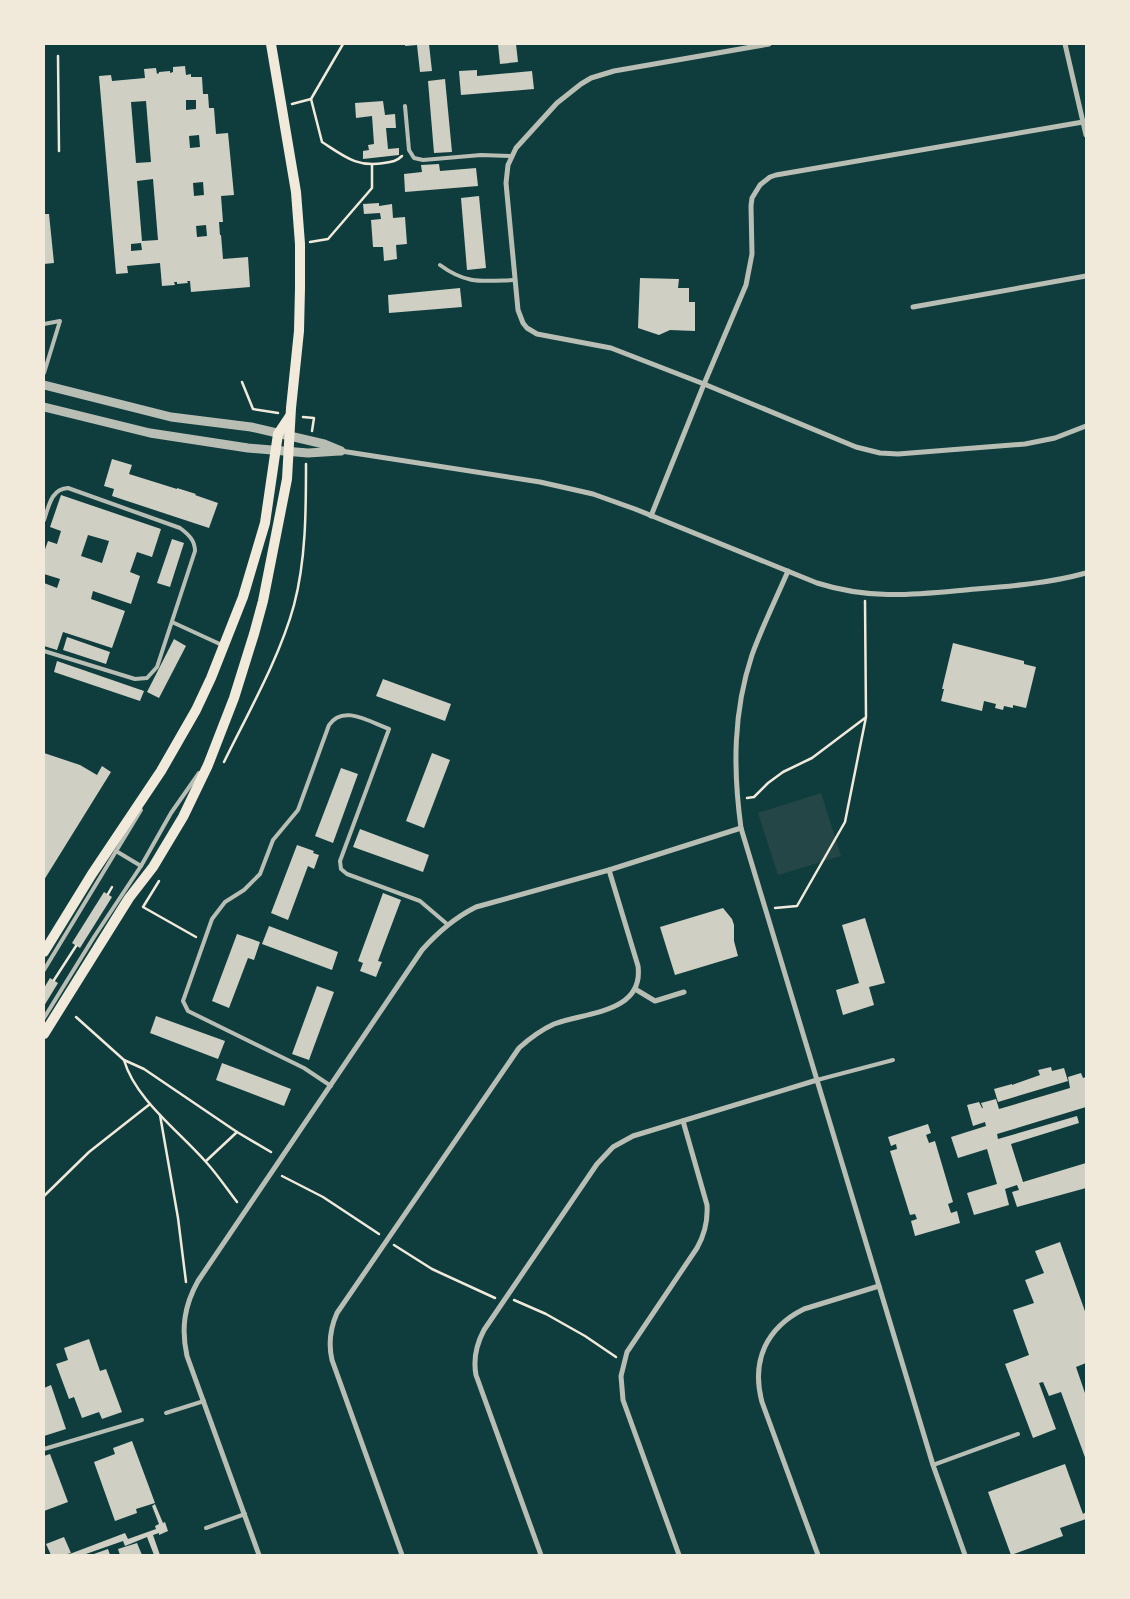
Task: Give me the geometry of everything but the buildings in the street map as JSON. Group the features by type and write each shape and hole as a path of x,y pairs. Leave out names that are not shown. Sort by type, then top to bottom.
{"main road":[{"path":"44,1034 129,898 153,867 183,817 211,756 234,698 259,617 287,479 299,331 300,244 296,192 271,44"},
{"path":"44,952 92,874 161,771 196,710 225,646 243,597 260,539 273,476 278,434 291,415"}],"street":[{"path":"769,44 614,71 591,78 568,93 522,140 511,156 506,174 506,183 520,317 532,332 542,336 612,348 856,447 889,454 1025,444 1055,438 1086,426"},
{"path":"1065,44 1086,135"},
{"path":"651,516 746,285 752,254 751,206 755,192 765,181 776,175 1083,122"},
{"path":"913,307 1086,276"},
{"path":"44,385 171,416 251,427 324,444 341,451 566,487 610,500 833,588 865,594 906,595 1012,586 1086,573"},
{"path":"44,407 150,433 248,448 289,452 322,453 341,451"},
{"path":"788,571 752,654 741,694 735,752 737,800 741,828 933,1465 965,1555"},
{"path":"259,1555 184,1344 184,1320 188,1300 198,1281 422,950 447,924 476,907 609,870 741,828"},
{"path":"402,1555 334,1368 330,1342 333,1322 337,1313 386,1240 519,1048 529,1038 547,1027 621,1003 635,990 638,982 638,966 609,870"},
{"path":"635,990 655,1001 684,992"},
{"path":"541,1555 476,1375 474,1356 479,1338 604,1155 623,1140 817,1080"},
{"path":"679,1555 623,1400 620,1376 623,1361 632,1343 697,1248 705,1232 708,1214 707,1205 683,1121"},
{"path":"818,1555 762,1402 758,1380 761,1358 773,1333 794,1314 804,1309 879,1286"}],"lane":[{"path":"405,106 409,150 412,156 418,160 481,155 511,156"},
{"path":"440,265 450,272 475,281 515,280"},
{"path":"44,324 60,321 44,373"},
{"path":"44,520 55,493 63,488 68,488 180,528 186,532 195,545 195,551 157,667 147,678 135,679 44,651"},
{"path":"172,622 225,646"},
{"path":"331,1086 304,1068 191,1013 185,1008 184,998 212,919 225,902 244,890 260,874 273,840 298,810 329,726 337,716 346,714 389,729 340,861 341,868 348,874 420,901 447,924"},
{"path":"44,1018 140,866 171,813 211,756"},
{"path":"44,970 145,804 161,771"},
{"path":"116,851 140,866"},
{"path":"817,1080 893,1060"},
{"path":"166,1413 204,1401"},
{"path":"44,1449 142,1420"},
{"path":"933,1465 1018,1434"},
{"path":"206,1528 245,1514"}],"path":[{"path":"281,106 310,99 343,44"},
{"path":"58,56 59,151"},
{"path":"310,99 322,142 353,162 372,165 398,161 409,150"},
{"path":"300,244 328,239 344,223 372,188 372,165"},
{"path":"242,382 253,409"},
{"path":"765,908 797,906 845,822 866,717 865,594"},
{"path":"737,800 754,797 768,782 783,772 812,758 866,717"},
{"path":"108,894 112,887"},
{"path":"143,907 204,941"},
{"path":"54,980 76,946"},
{"path":"76,1017 124,1060 144,1069 237,1132 271,1152"},
{"path":"124,1060 127,1073 150,1104 206,1162 237,1202"},
{"path":"44,1196 89,1152 150,1104"},
{"path":"160,1114 178,1218 188,1300"},
{"path":"206,1162 237,1132"},
{"path":"282,1176 323,1197 432,1269 463,1285 504,1301 516,1300 546,1314 585,1336 623,1361"}],"shaded area":[{"path":"821,793 841,856 778,875 758,813"}]}
